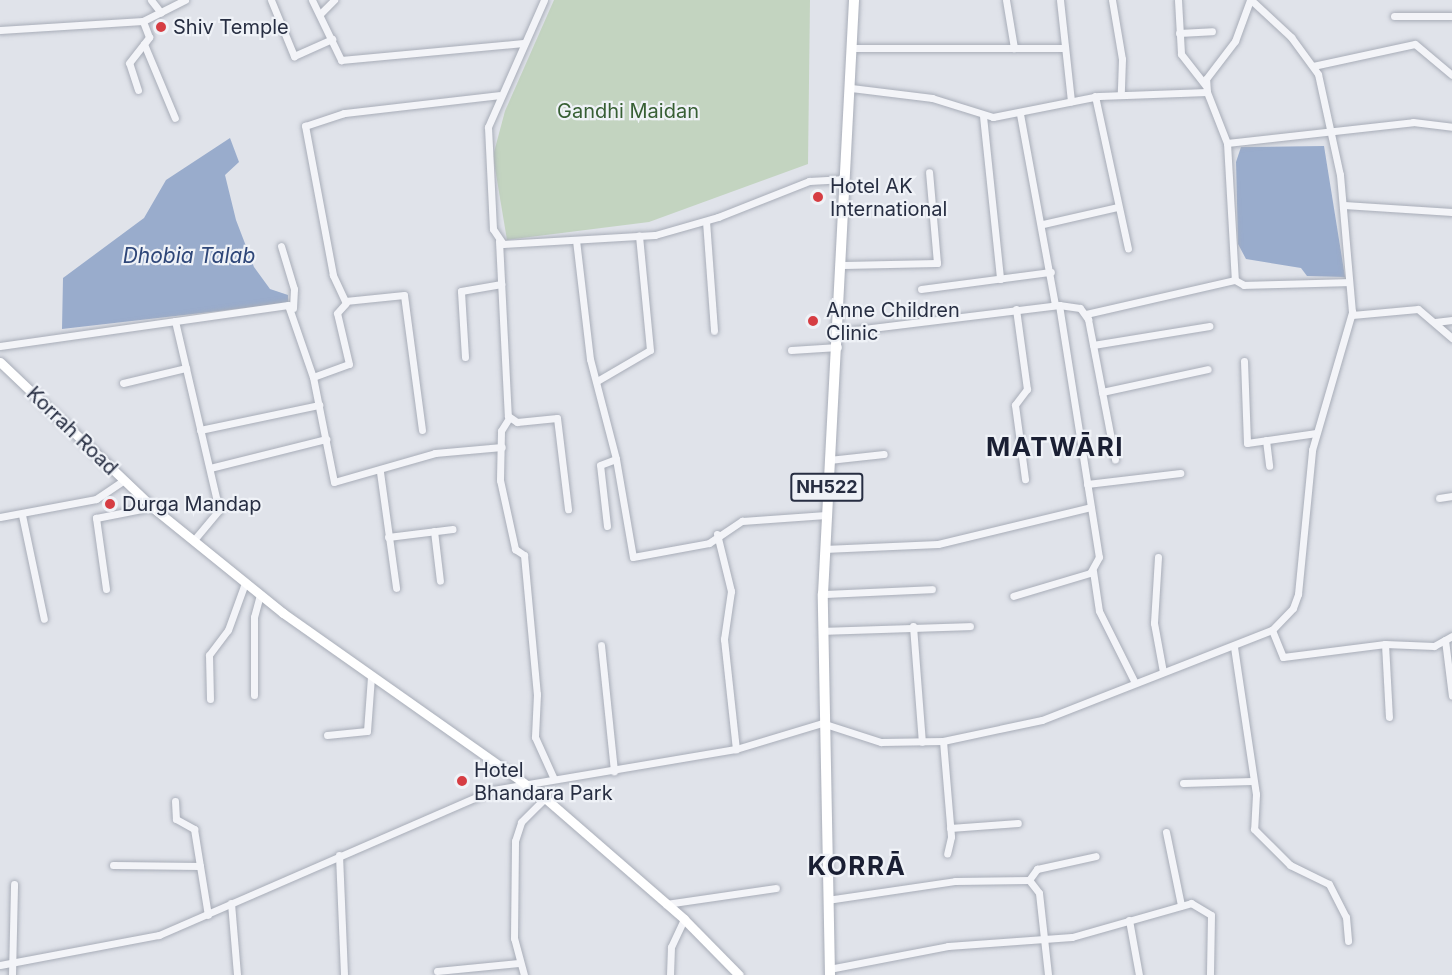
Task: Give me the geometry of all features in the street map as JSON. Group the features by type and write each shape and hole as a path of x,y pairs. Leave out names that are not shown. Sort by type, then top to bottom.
{"highway":[{"name":"NH522","path":"829,972 822,723 824,549 843,265 845,179 854,48 854,0"}],"main road":[{"name":"Korrah Road","path":"0,362 152,507 260,595 545,798 684,919 739,975"}],"street":[{"path":"151,0 161,13"},
{"path":"0,30 143,21 185,0"},
{"path":"271,0 294,57 332,39"},
{"path":"312,0 341,60 523,44"},
{"path":"320,15 334,0"},
{"path":"544,0 499,95 487,145 493,229 499,241 509,418 501,429 500,480 515,549 524,555 537,694 535,738 554,779"},
{"path":"1006,0 1014,48"},
{"path":"1060,0 1071,100"},
{"path":"1112,0 1122,59 1121,94"},
{"path":"1178,0 1180,54 1206,88 1227,143 1235,280"},
{"path":"0,965 136,941 208,915 483,793 523,784 614,771 736,749 822,723 880,742 943,741 1042,720 1163,672 1234,647 1272,630 1293,608 1298,594 1316,434 1352,315 1344,205 1331,131 1313,66 1251,0 1235,41 1206,88"},
{"path":"1394,16 1452,16"},
{"path":"138,90 129,63 149,35 143,21"},
{"path":"1179,33 1212,31"},
{"path":"144,44 175,118"},
{"path":"1313,66 1415,44 1452,75"},
{"path":"854,48 1065,48"},
{"path":"851,88 932,98 983,116 1020,114 1095,96 1206,88"},
{"path":"346,303 333,275 305,146 307,123 344,113 499,95"},
{"path":"1095,96 1128,248"},
{"path":"1020,114 1052,272 1098,546 1093,571 1099,611 1135,683"},
{"path":"983,116 1000,279"},
{"path":"1227,143 1413,122 1452,127"},
{"path":"843,265 938,263 929,172"},
{"path":"499,241 513,246 639,236 706,221 809,181 845,179"},
{"path":"1344,205 1452,212"},
{"path":"1043,224 1118,207"},
{"path":"706,221 714,331"},
{"path":"597,381 651,348 639,236"},
{"path":"576,240 597,381 616,459 633,557 706,544 717,534 742,521 826,514"},
{"path":"280,246 294,288 293,308 313,377 334,482 380,472 435,453 502,447"},
{"path":"921,289 1052,272"},
{"path":"839,332 1057,304 1086,314 1235,280 1244,285 1349,282"},
{"path":"465,357 461,291 501,284"},
{"path":"313,377 349,364 337,312 346,303 404,294 422,430"},
{"path":"0,346 286,305 293,308"},
{"path":"1016,309 1027,389 1015,405 1025,479"},
{"path":"1352,315 1411,309 1435,322 1452,338"},
{"path":"1086,314 1115,459"},
{"path":"1435,322 1452,320"},
{"path":"175,321 219,514 193,541"},
{"path":"1093,345 1209,326"},
{"path":"790,350 838,347"},
{"path":"1244,361 1247,443 1316,434"},
{"path":"123,383 186,368"},
{"path":"1102,392 1208,369"},
{"path":"200,430 319,405"},
{"path":"509,418 557,418 568,509"},
{"path":"210,468 326,439"},
{"path":"1266,440 1269,466"},
{"path":"829,460 884,454"},
{"path":"607,526 600,465 616,459"},
{"path":"380,472 396,588"},
{"path":"1087,484 1180,473"},
{"path":"0,517 21,515 102,497 123,480"},
{"path":"1439,498 1452,496"},
{"path":"106,589 96,518 152,507"},
{"path":"824,549 938,544 1091,507"},
{"path":"21,515 44,620"},
{"path":"388,537 453,529"},
{"path":"434,531 440,581"},
{"path":"717,534 731,591 724,646 736,749"},
{"path":"1158,556 1155,623 1163,672"},
{"path":"1013,596 1093,571"},
{"path":"210,699 209,655 228,630 245,583"},
{"path":"823,594 933,589"},
{"path":"254,695 254,616 260,595"},
{"path":"823,632 913,626 970,626"},
{"path":"913,626 922,742"},
{"path":"1272,630 1283,657 1385,644 1430,646 1452,636"},
{"path":"1445,640 1452,696"},
{"path":"1385,644 1389,717"},
{"path":"602,645 614,771"},
{"path":"1234,647 1252,781 1254,829 1290,865 1329,885 1346,918 1348,941"},
{"path":"327,735 367,731 371,676"},
{"path":"943,741 950,828 947,854"},
{"path":"1183,783 1252,781"},
{"path":"524,975 519,963 513,925 516,834 545,798"},
{"path":"175,801 176,819 194,829 208,915"},
{"path":"950,828 1018,823"},
{"path":"1166,832 1181,905"},
{"path":"339,855 344,975"},
{"path":"826,900 955,881 1029,880 1039,868 1096,856"},
{"path":"113,865 200,866"},
{"path":"1029,880 1039,893 1046,940 1048,975"},
{"path":"12,975 14,884"},
{"path":"666,904 776,888"},
{"path":"231,903 237,975"},
{"path":"829,972 948,946 1046,940 1181,905 1200,904 1211,915 1210,975"},
{"path":"670,975 671,947 684,919"},
{"path":"1129,920 1139,975"},
{"path":"437,971 519,963"}],"green space":[{"name":"Gandhi Maidan","path":"554,0 810,0 808,164 649,222 507,240 493,156 505,111"}],"water":[{"name":"Dhobia Talab","path":"230,138 239,162 225,175 236,220 254,267 270,289 288,295 288,303 62,329 63,278 144,218 166,180"},
{"path":"1324,146 1345,277 1307,276 1301,268 1246,259 1238,244 1236,162 1241,147"}],"place":[{"name":"Shiv Temple","path":"161,27"},
{"name":"Hotel AK International","path":"818,197"},
{"name":"Anne Children Clinic","path":"813,321"},
{"name":"Durga Mandap","path":"110,504"},
{"name":"Hotel Bhandara Park","path":"462,781"}],"district":[{"name":"MATWĀRI","path":"1055,447"},
{"name":"KORRĀ","path":"857,866"}]}
